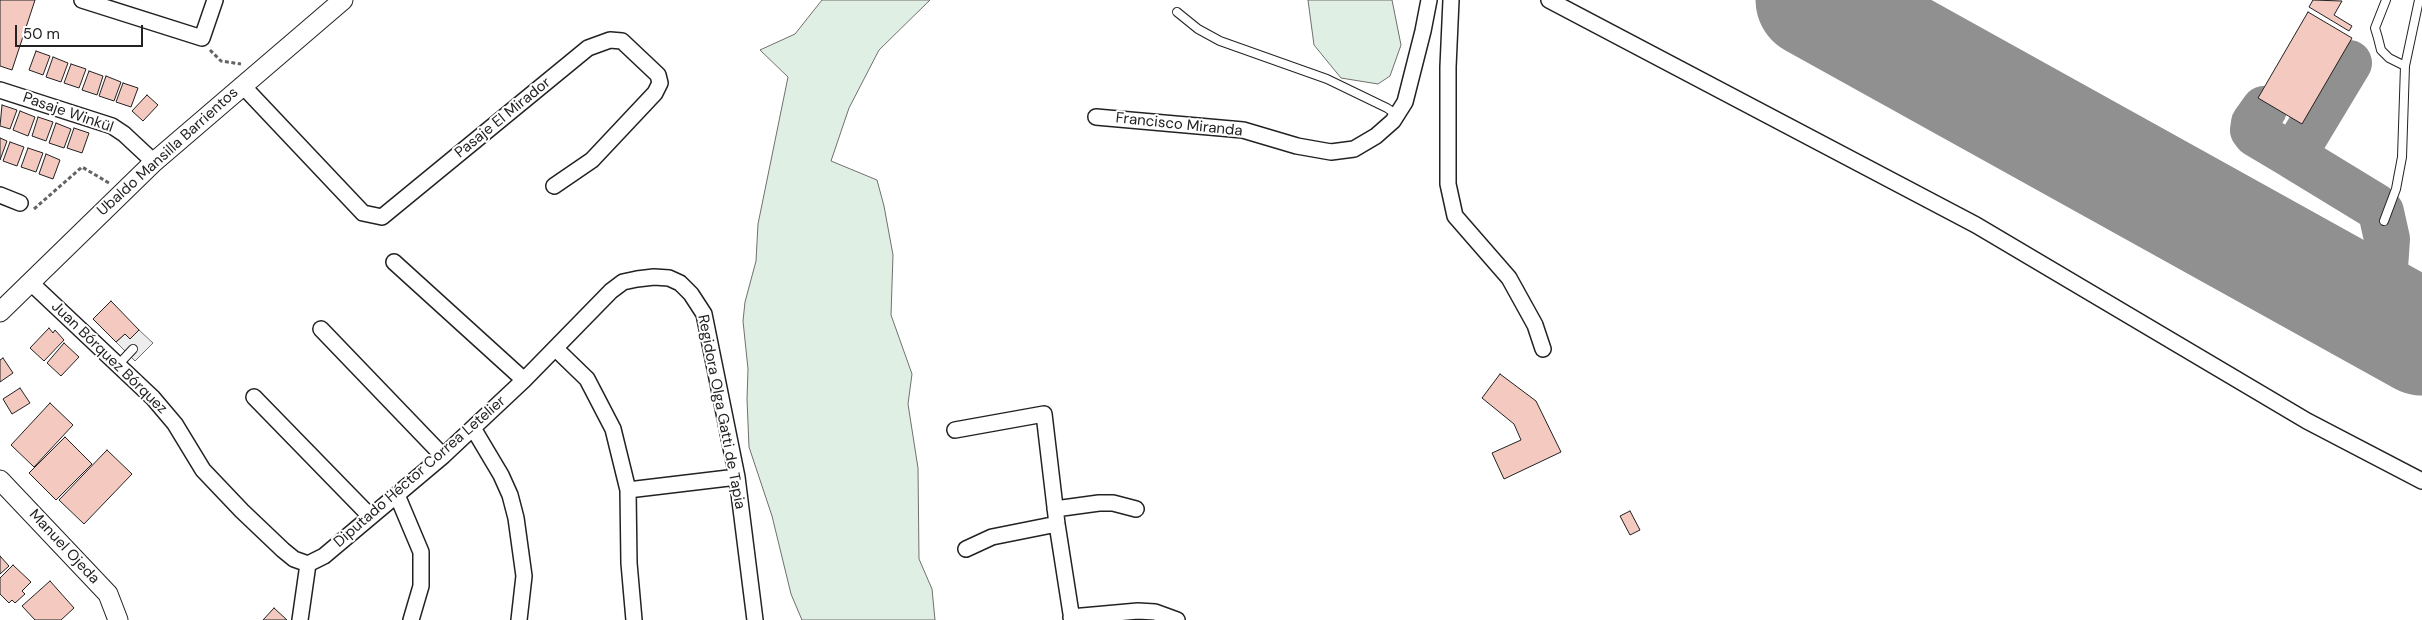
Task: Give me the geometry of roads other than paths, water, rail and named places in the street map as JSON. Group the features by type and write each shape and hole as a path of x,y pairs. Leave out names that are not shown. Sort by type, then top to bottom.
{"street":[{"path":"82,0 102,3 202,38 215,0"},
{"name":"Ubaldo Mansilla Barrientos","path":"0,312 154,162 343,0"},
{"name":"Francisco Miranda","path":"1096,117 1243,130 1297,146 1331,152 1354,148 1376,136 1397,115 1405,102 1429,0"},
{"path":"1451,0 1448,67 1448,184 1455,216 1509,278 1535,325 1543,348"},
{"path":"1549,0 1976,225 2307,422 2422,481"},
{"name":"Pasaje El Mirador","path":"242,86 363,213 373,217 382,217 390,213 418,187 588,48 610,40 622,42 658,75 660,82 655,93 592,160 554,186"},
{"name":"Pasaje Winkül","path":"0,90 112,126 124,134 154,162"},
{"path":"0,195 20,203"},
{"path":"394,262 524,380"},
{"name":"Regidora Olga Gatti de Tapia","path":"556,349 611,291 624,282 654,277 669,278 680,284 697,303 704,314 737,477 755,620"},
{"name":"Juan Bórquez Bórquez","path":"30,282 152,398 169,417 203,470 242,511 294,559 308,564"},
{"path":"321,329 443,456"},
{"path":"556,349 587,380 613,428 628,490 629,563 634,620"},
{"name":"Diputado Héctor Correa Letelier","path":"308,564 324,556 443,456 556,349"},
{"path":"254,397 370,516"},
{"path":"955,430 1044,414 1055,509 1071,618 1138,611 1155,612 1176,620"},
{"path":"473,428 501,475 510,495 516,518 524,576 519,620"},
{"path":"628,490 737,477"},
{"name":"Manuel Ojeda","path":"0,480 108,594 118,620"},
{"path":"398,495 421,552 420,586 411,620"},
{"path":"1055,509 1099,503 1114,503 1136,509"},
{"path":"966,550 992,537 1057,524"},
{"path":"300,620 308,564"}],"lane":[{"path":"2386,0 2375,28 2381,50 2389,58 2405,66"},
{"path":"2384,221 2396,189 2402,157 2405,66 2419,0"},
{"path":"1176,12 1198,29 1220,41 1327,79 1387,108 1397,115"},
{"path":"117,366 133,349"}]}
